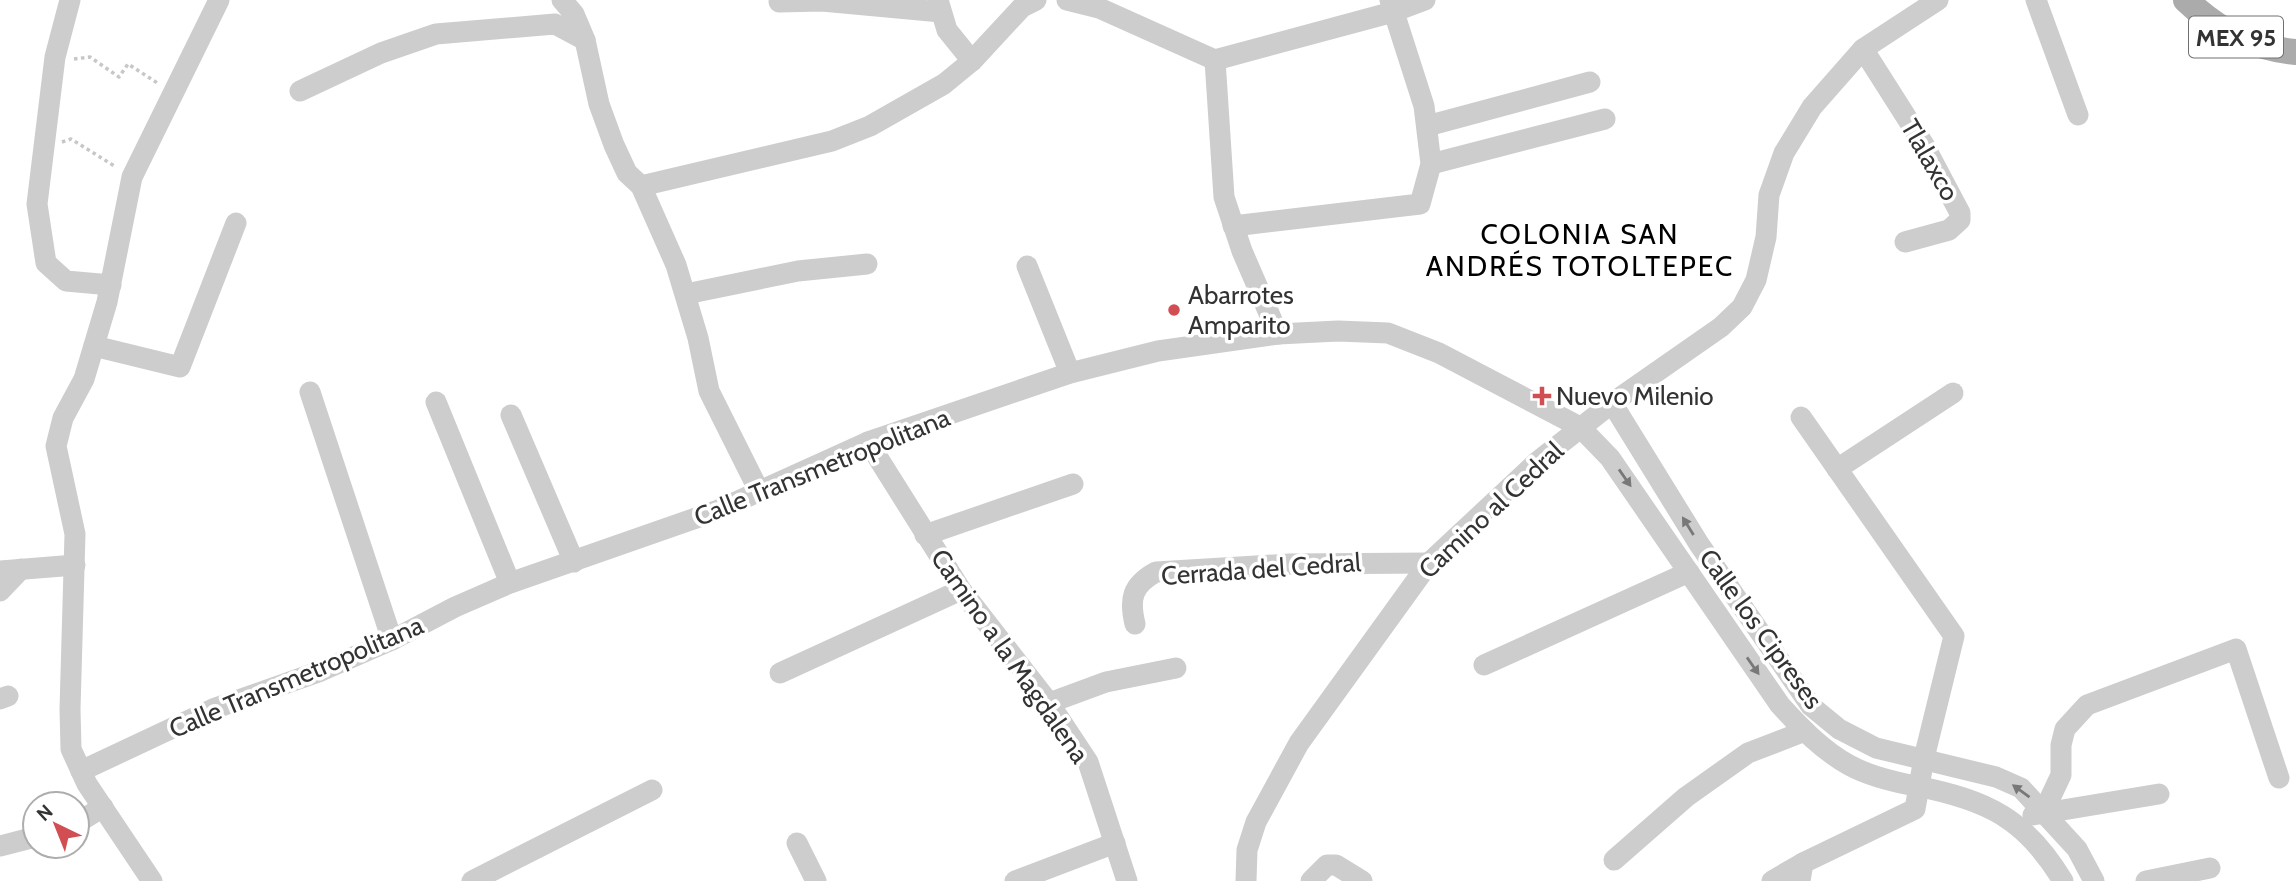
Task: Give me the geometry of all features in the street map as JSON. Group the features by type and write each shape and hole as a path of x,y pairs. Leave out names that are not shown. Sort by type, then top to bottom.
{"main road":[{"name":"MEX 95","path":"2186,0 2239,39 2265,48 2296,52"}],"street":[{"path":"70,0 55,57 37,204 46,263 66,281 111,285"},
{"path":"152,881 103,807 71,749 69,709 75,534 55,446 63,418 84,379 94,346 111,285 132,177 219,0"},
{"path":"562,0 574,14 585,40 599,104 614,145 627,173 641,186 686,294 709,391 760,493"},
{"path":"641,186 832,141 870,126 944,84 972,61 1022,7 1036,0"},
{"path":"1067,0 1098,8 1215,60 1392,6 1425,0"},
{"name":"Camino al Cedral","path":"1246,881 1247,850 1256,821 1299,743 1429,563 1537,462 1612,403 1721,327 1742,307 1756,280 1766,237 1769,195 1784,153 1812,107 1863,49 1938,0"},
{"path":"2036,0 2078,115"},
{"path":"779,2 939,6 947,30 972,61"},
{"path":"1233,226 1420,204 1432,164 1427,126 1424,106 1392,6"},
{"path":"300,91 381,53 436,34 555,24 585,40"},
{"name":"Tlalaxco","path":"1863,49 1924,145 1960,213 1960,220 1949,230 1905,242"},
{"path":"1215,60 1224,197 1233,226 1278,334"},
{"path":"1427,126 1590,82"},
{"path":"1432,164 1605,119"},
{"path":"94,346 180,367 236,223"},
{"path":"686,294 798,271 867,264"},
{"path":"1027,267 1070,373"},
{"name":"Calle Transmetropolitana","path":"81,771 213,709 321,671 392,640 455,607 510,583 575,562 760,493 869,442 1070,373 1158,351 1278,334 1338,331 1388,333 1439,353 1580,427"},
{"path":"310,392 392,640"},
{"path":"1837,469 1953,393"},
{"path":"436,402 510,583"},
{"name":"Calle los Cipreses","path":"1612,403 1699,544 1811,706 1839,729 1876,748 1996,777 2021,788 2077,849 2094,881"},
{"path":"511,415 575,562"},
{"path":"1772,881 1801,872 1915,809 1917,786 1954,636 1801,418"},
{"name":"Calle los Cipreses","path":"1580,427 1610,458 1780,705 1805,731 1850,766 1987,804 2015,821 2034,839 2063,881"},
{"name":"Camino a la Magdalena","path":"869,442 961,590 1049,703 1088,762 1127,881"},
{"path":"925,535 1073,484"},
{"name":"Cerrada del Cedral","path":"1135,624 1130,604 1133,592 1141,580 1156,572 1290,564 1429,563"},
{"path":"0,591 11,570 75,565"},
{"path":"1484,665 1689,572"},
{"path":"780,673 961,590"},
{"path":"2044,811 2062,775 2061,745 2065,729 2087,705 2236,649 2279,778"},
{"path":"1049,703 1106,682 1176,668"},
{"path":"1614,860 1686,797 1748,753 1805,731"},
{"path":"472,881 652,790"},
{"path":"2015,821 2044,811 2158,794"},
{"path":"91,814 103,807"},
{"path":"0,846 21,841"},
{"path":"797,843 816,881"},
{"path":"1015,881 1115,844"},
{"path":"1311,881 1326,865 1336,866 1362,881"},
{"path":"2146,881 2210,868"}],"path":[{"path":"55,57 69,60 90,57 119,77 128,64 174,93"},
{"path":"43,147 71,139 132,177"}],"place":[{"name":"Abarrotes Amparito","path":"1174,310"},
{"name":"Nuevo Milenio","path":"1542,396"}],"district":[{"name":"COLONIA SAN ANDRÉS TOTOLTEPEC","path":"1580,250"}]}
